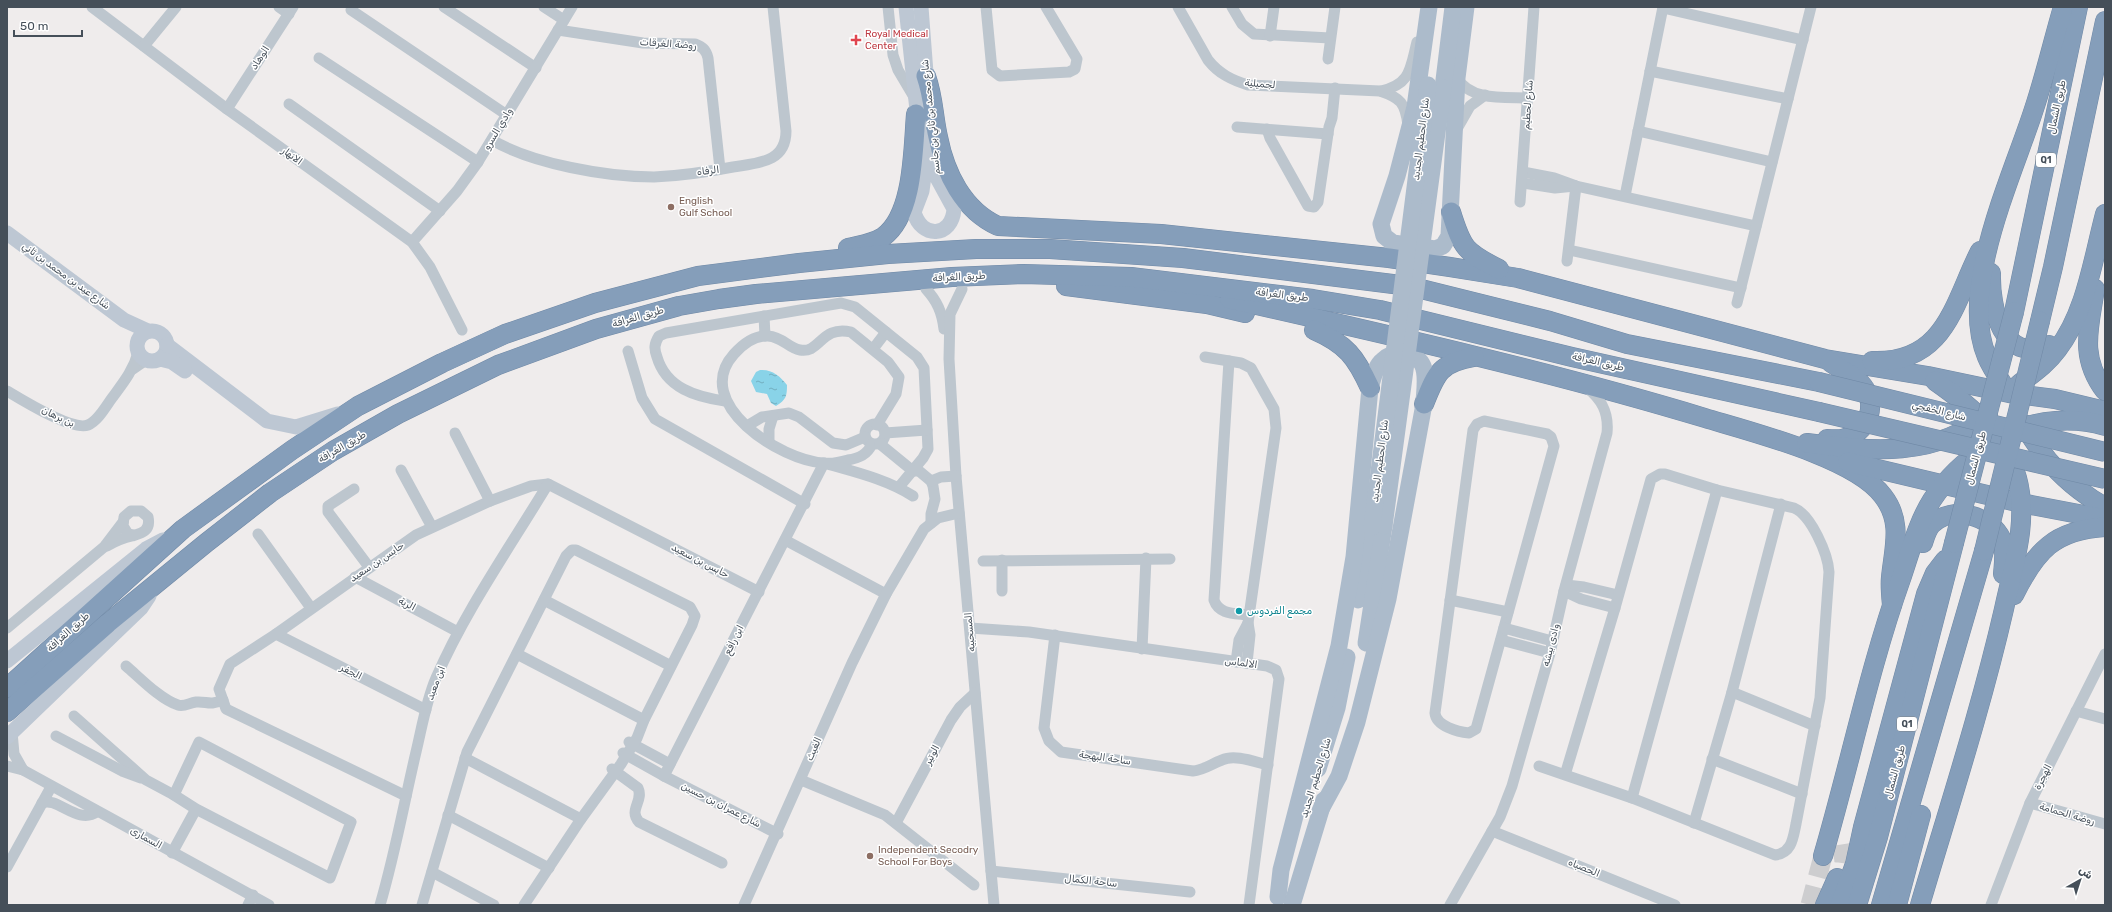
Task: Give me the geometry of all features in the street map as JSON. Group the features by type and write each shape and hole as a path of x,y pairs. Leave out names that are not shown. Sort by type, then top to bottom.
{"highway":[{"path":"1825,359 1878,361 1892,359 1912,353 1932,340 1952,316 1976,259 1993,226 2035,108 2063,7"},
{"name":"طريق الشمال","path":"1858,905 1878,837 2014,312 2078,7"},
{"name":"Q1","path":"1881,905 1920,776 1984,552 2053,267 2105,21"},
{"path":"926,76 933,94 937,136 946,166 968,204 987,221 1008,227 1161,234 1211,238 1389,258 1518,278 1825,359 1928,376 2008,393 2055,399 2105,411"},
{"path":"799,263 830,251 876,241 889,231 895,224 902,212 907,192 915,106"},
{"path":"1452,212 1460,240 1470,252 1476,257 1518,278"},
{"path":"1779,440 1864,450 1900,449 1940,441 1964,430 1982,418 2057,350 2077,314 2105,214"},
{"path":"2105,214 2087,349 2091,368 2105,390"},
{"path":"1993,226 1991,293 1998,323 2005,335 2021,347 2042,347 2059,337 2077,314"},
{"path":"1993,226 1980,288 1980,326 1986,357 2008,393 2025,426 2042,452 2072,485 2105,507"},
{"path":"1050,249 1211,238"},
{"name":"طريق الغرافة","path":"7,688 183,529 280,458 358,406 428,370 505,334 595,303 698,276 799,263 933,251 1050,249 1183,258 1409,286 1550,321 1627,344 1819,382"},
{"name":"طريق الغرافة","path":"7,712 108,622 270,493 308,467 398,414 498,365 596,329 679,306 756,294 952,277 1023,274 1131,277 1313,299 1380,310 1580,358 2105,479"},
{"path":"1131,277 1452,350 1580,382 1779,440 1819,456 1864,478 1879,491 1888,502 1894,517 1897,533 1890,578 1892,605"},
{"path":"831,287 847,290 962,289 1039,283 1106,290 1207,304 1314,330 1436,356 1445,354 1452,350"},
{"path":"1314,330 1331,338 1352,354 1361,368 1370,388"},
{"path":"1424,404 1433,381 1441,370 1451,362 1478,357"},
{"path":"1779,440 1846,438 1857,433 1866,424 1870,412 1870,399 1864,388 1825,359"},
{"path":"1920,905 1962,766 1997,635 2020,536 2022,521 2017,479 2011,460 1999,439 1972,408 1928,376"},
{"name":"شارع الخفجي","path":"1819,382 2105,452"},
{"path":"1823,856 1836,814 1892,605 1924,515 1943,484 1967,461 1999,439 2025,426 2055,421 2078,421 2105,426"},
{"path":"1819,456 2021,503 2105,519"},
{"path":"2105,466 2105,476"},
{"path":"1892,605 1905,585 1929,528 1933,523 1954,515 1970,515 1983,520 1995,530 2001,539 2004,549 1997,635"},
{"path":"1997,635 2021,581 2039,554 2058,538 2076,531 2105,527"},
{"path":"1840,905 1854,864 1926,594 1935,573 1952,548"},
{"path":"1897,905 1921,813 1920,776"},
{"path":"1836,814 1841,842"},
{"path":"1825,905 1844,857 1863,827"}],"main road":[{"name":"شارع محمد بن ثاني بن جاسم","path":"906,7 915,106 924,176 922,191 914,212 920,225 926,230 941,230 951,223 954,209 936,176 921,7"},
{"name":"شارع الحطيم الجديد","path":"1432,7 1436,87"},
{"path":"1432,7 1409,133 1381,224 1384,236 1393,243 1435,249 1439,248 1448,240 1452,212 1457,78 1466,7"},
{"name":"شارع الحطيم الجديد","path":"1282,902 1320,811 1365,651 1378,527 1436,87 1454,7"},
{"name":"شارع عيد بن محمد بن ثاني","path":"7,233 124,320 146,349"},
{"path":"146,349 161,334 167,345 267,421 296,427 358,406"},
{"path":"146,349 164,354 167,345"},
{"path":"146,349 176,365 244,415 250,415 250,409"},
{"path":"1282,902 1281,870 1339,646 1354,557 1370,388 1377,368 1382,360 1388,356 1399,354 1410,355 1422,364 1424,369 1424,404 1388,599 1357,722 1339,776 1320,811"},
{"name":"شارع الحطيم الجديد","path":"1282,902 1337,708 1378,527"},
{"name":"طريق الغرافة","path":"7,661 146,550 183,529"},
{"name":"طريق الغرافة","path":"9,735 141,608 160,580"}],"street":[{"name":"الانهار","path":"92,7 227,109 412,242 430,267 462,330"},
{"path":"144,46 176,7"},
{"path":"279,7 291,10"},
{"path":"444,7 536,68"},
{"path":"544,7 561,25"},
{"name":"وادي السرو","path":"412,242 440,211 478,162 572,7"},
{"name":"الرفاه","path":"492,140 509,148 565,166 607,173 654,177 720,169 772,159 782,149 785,142 786,131 773,7"},
{"name":"شارع محمد بن ثاني بن جاسم","path":"888,7 895,62 915,106"},
{"path":"986,7 992,70 1000,76 1069,72 1075,69 1077,59 1046,7"},
{"name":"لجميلية","path":"1178,7 1208,60 1218,71 1233,81 1248,85 1380,91 1393,96 1402,103 1406,114 1409,133"},
{"path":"1232,7 1242,24 1249,31 1258,35 1330,38"},
{"path":"1270,36 1274,7"},
{"path":"1328,59 1335,7"},
{"name":"لجميلية","path":"1380,91 1398,86 1409,74 1421,25 1432,7"},
{"name":"شارع لحطيم","path":"1520,202 1534,7"},
{"path":"1625,196 1663,7 1803,40"},
{"path":"1737,303 1811,7"},
{"name":"الوهاد","path":"227,109 291,10"},
{"path":"351,10 507,116"},
{"name":"روضة الغرقات","path":"561,25 643,44 695,44 702,46 706,51 708,58 720,169"},
{"path":"319,58 478,162"},
{"path":"1650,71 1788,100"},
{"path":"1457,78 1468,90 1485,95 1528,98"},
{"path":"1267,129 1270,138 1308,206 1311,207 1317,205 1328,131 1327,119 1333,88"},
{"path":"1454,135 1466,110 1485,95"},
{"path":"289,104 440,211"},
{"path":"1236,127 1328,131"},
{"path":"1638,131 1772,162"},
{"path":"1522,178 1554,178 1576,186 1756,226"},
{"path":"1567,261 1576,186"},
{"path":"1569,250 1741,288"},
{"name":"المسحبيه","path":"926,289 934,298 943,315 949,359 959,513 994,905"},
{"name":"المسحبيه","path":"949,359 950,314 962,289"},
{"path":"725,401 708,399 696,395 671,382 658,362 654,349 656,340 666,333 764,316 845,303 855,307 922,364 925,372 928,449 916,469 899,487"},
{"path":"764,316 765,336"},
{"path":"913,496 899,487 876,478 798,457 769,442 747,426 732,411 725,401 723,379 730,359 747,342 765,336 783,340 795,349 807,350 813,348 829,333 844,330 857,336 873,349 893,367 899,383 896,394 877,424 868,427 877,439 931,481 935,499 931,514 931,523"},
{"path":"873,349 886,332"},
{"name":"بن برهان","path":"7,391 64,422 79,426 88,425 102,411 146,349"},
{"path":"628,351 642,398 656,419 805,504"},
{"path":"1205,357 1244,364 1253,371 1274,409 1276,422 1248,619 1239,640 1242,662"},
{"path":"1229,361 1214,600 1218,608 1248,619"},
{"name":"وادى بيشه","path":"1450,905 1492,831 1512,786 1550,653 1565,588 1606,438 1607,420 1604,407 1596,395 1580,382"},
{"path":"747,426 762,417 784,413 794,414 833,443 846,444 927,430"},
{"path":"769,442 769,429 773,416"},
{"path":"1484,421 1543,432 1551,437 1554,446 1508,612 1476,728 1472,732 1466,733 1441,724 1436,719 1435,713 1450,600 1475,426 1484,421"},
{"path":"824,463 858,458 867,453 877,439 882,428 877,424"},
{"path":"455,433 490,501"},
{"name":"ابن رافع","path":"664,776 805,504 824,463"},
{"path":"401,470 432,527"},
{"path":"1539,766 1565,775 1632,798 1775,855 1781,854 1791,844 1815,726 1823,672 1829,566 1825,553 1806,517 1799,510 1781,504 1717,490 1664,474 1660,474 1651,479 1615,608 1565,775"},
{"path":"931,481 941,477 956,476"},
{"name":"حابس بن سعيد","path":"223,700 219,689 230,664 276,634 368,567 432,527 490,501 531,486 548,484 759,592"},
{"name":"ابن معبد","path":"380,905 399,833 426,710 436,679 458,632 548,484"},
{"path":"354,489 328,506 328,512 368,567"},
{"path":"1632,798 1717,490"},
{"path":"1694,823 1732,692 1781,504"},
{"path":"7,628 104,547 123,522 127,513 131,511 141,511 145,513 148,517 148,527 142,534 133,535 104,547"},
{"name":"الغيث","path":"744,905 778,834 852,663 886,594 920,537 931,523 948,514 959,513"},
{"path":"123,522 125,530 133,535"},
{"path":"258,534 311,608"},
{"path":"785,540 886,594"},
{"path":"422,905 465,758 472,740 566,556 572,550 576,550 690,607 695,616 692,625 644,720 635,730 631,744 614,770 588,803 581,819 524,905"},
{"path":"1139,648 1138,630 1142,621 1146,558"},
{"path":"983,561 1146,558 1170,559"},
{"path":"1002,560 1002,591"},
{"name":"الرية","path":"355,577 458,632"},
{"path":"1565,588 1584,586 1618,595"},
{"path":"1565,588 1581,599 1615,608"},
{"path":"544,600 671,666"},
{"path":"1450,600 1508,612"},
{"name":"الالماس","path":"970,628 1055,635 1272,667 1280,679 1249,905"},
{"path":"1504,628 1552,641"},
{"name":"الجفر","path":"276,634 426,710"},
{"name":"ساحة البهجة","path":"1055,635 1044,728 1049,741 1061,752 1193,771 1202,770 1223,759 1234,758 1268,765"},
{"path":"1501,640 1550,653"},
{"path":"517,654 644,720"},
{"name":"الهجرة","path":"1992,905 2030,803 2105,654"},
{"path":"126,666 166,699 178,706 196,702 212,704 223,700 226,709 406,796"},
{"path":"1732,692 1815,726"},
{"name":"الوتير","path":"896,824 950,720 960,707 975,693"},
{"path":"2076,711 2105,719"},
{"path":"74,716 146,780"},
{"path":"9,735 14,754 23,770"},
{"path":"56,736 122,771 146,780 196,809 330,878 351,822 199,742 174,796"},
{"path":"631,744 670,764"},
{"name":"شارع عمران بن حسين","path":"625,754 664,776 778,834"},
{"path":"465,758 581,819"},
{"path":"1712,759 1802,794"},
{"name":"السمارى","path":"7,766 23,770 51,787 172,853 251,900 269,905"},
{"path":"614,770 638,788 640,796 634,809 634,814 639,822 722,863"},
{"path":"801,780 872,808 896,824 974,885"},
{"path":"7,867 51,787"},
{"path":"42,803 50,802 76,814 90,815 97,812"},
{"name":"روضة الحمامة","path":"2030,803 2105,824"},
{"path":"172,853 196,809"},
{"path":"448,815 549,868"},
{"name":"الحصباه","path":"1492,831 1675,905"},
{"name":"ساحة الكمال","path":"991,871 1190,892"},
{"path":"432,872 494,905"}],"water":[{"path":"760,370 772,372 782,379 787,385 785,397 782,402 776,406 771,403 767,394 756,392 751,381 756,372"}],"tunnel":[{"path":"1840,892 1844,861 1841,842"},
{"path":"1810,905 1823,856"}],"place":[{"name":"Royal Medical Center","path":"856,40"},
{"name":"English Gulf School","path":"671,207"},
{"name":"مجمع الفردوس","path":"1239,611"},
{"name":"Independent Secodry School For Boys","path":"870,856"}]}
